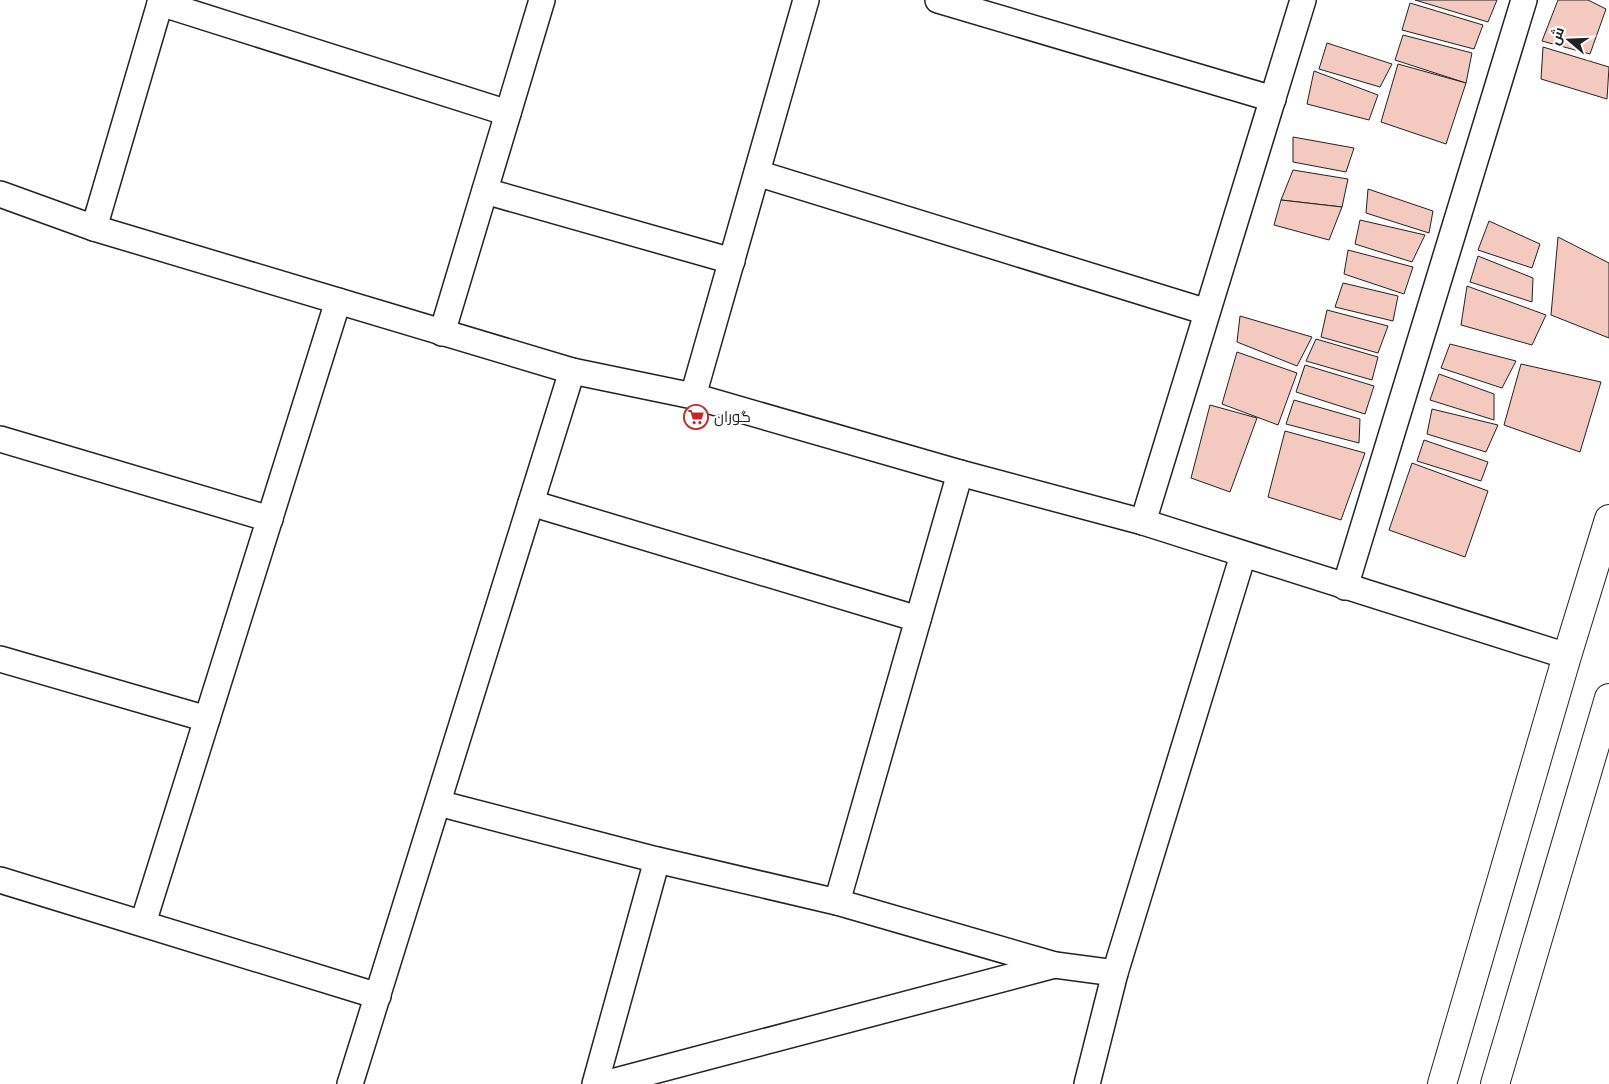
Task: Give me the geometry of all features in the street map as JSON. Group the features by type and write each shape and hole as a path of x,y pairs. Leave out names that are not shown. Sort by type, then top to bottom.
{"street":[{"path":"442,333 542,0"},
{"path":"694,396 806,0"},
{"path":"938,0 1273,99"},
{"path":"1143,522 1303,0"},
{"path":"1344,587 1524,0"},
{"path":"94,228 161,2 508,113"},
{"path":"757,173 1207,312"},
{"path":"485,190 732,261"},
{"path":"0,194 94,228 572,371 694,396 960,473 1143,522 1567,656"},
{"path":"143,924 338,301"},
{"path":"350,1084 572,371"},
{"path":"0,439 270,519"},
{"path":"836,902 960,473"},
{"path":"531,503 918,619"},
{"path":"1442,1084 1609,519"},
{"path":"1087,1084 1115,973 1243,555"},
{"path":"0,659 207,719"},
{"path":"1494,1084 1609,698"},
{"path":"438,803 657,860 836,902 1055,965 1115,973"},
{"path":"595,1084 657,860"},
{"path":"0,880 378,996"},
{"path":"604,1084 1055,965"}],"building":[{"path":"1415,0 1497,0 1488,22"},
{"path":"1558,0 1588,0 1606,9 1590,54 1542,41"},
{"path":"1410,3 1483,25 1474,49 1402,30"},
{"path":"1403,35 1472,53 1466,83 1395,60"},
{"path":"1327,43 1392,64 1380,87 1319,69"},
{"path":"1543,47 1609,67 1607,99 1541,79"},
{"path":"1398,64 1466,83 1446,144 1381,122"},
{"path":"1314,71 1378,95 1369,120 1307,104"},
{"path":"1293,137 1354,148 1346,172 1293,162"},
{"path":"1293,170 1348,179 1342,207 1281,200"},
{"path":"1368,189 1433,211 1429,233 1366,213"},
{"path":"1281,200 1342,207 1329,240 1274,225"},
{"path":"1360,220 1425,235 1412,262 1355,244"},
{"path":"1489,221 1540,244 1532,268 1478,250"},
{"path":"1558,237 1609,263 1609,338 1551,315"},
{"path":"1348,250 1413,267 1404,294 1344,274"},
{"path":"1478,256 1533,278 1532,302 1470,282"},
{"path":"1343,283 1398,296 1393,321 1335,307"},
{"path":"1467,286 1546,315 1532,345 1461,325"},
{"path":"1327,310 1388,326 1378,353 1321,337"},
{"path":"1240,316 1312,337 1297,366 1237,342"},
{"path":"1316,339 1378,357 1372,380 1306,361"},
{"path":"1450,344 1516,361 1502,388 1441,368"},
{"path":"1237,352 1297,373 1278,425 1222,404"},
{"path":"1521,364 1601,382 1580,452 1504,425"},
{"path":"1305,365 1374,386 1365,414 1296,392"},
{"path":"1439,374 1494,394 1494,420 1430,400"},
{"path":"1294,400 1360,419 1359,443 1286,424"},
{"path":"1210,405 1257,418 1230,492 1191,478"},
{"path":"1432,409 1498,425 1486,452 1427,434"},
{"path":"1285,431 1365,453 1341,520 1268,497"},
{"path":"1424,440 1488,462 1481,481 1417,461"},
{"path":"1412,463 1488,491 1465,557 1389,530"}],"place":[{"name":"گوران","path":"696,417"}]}
